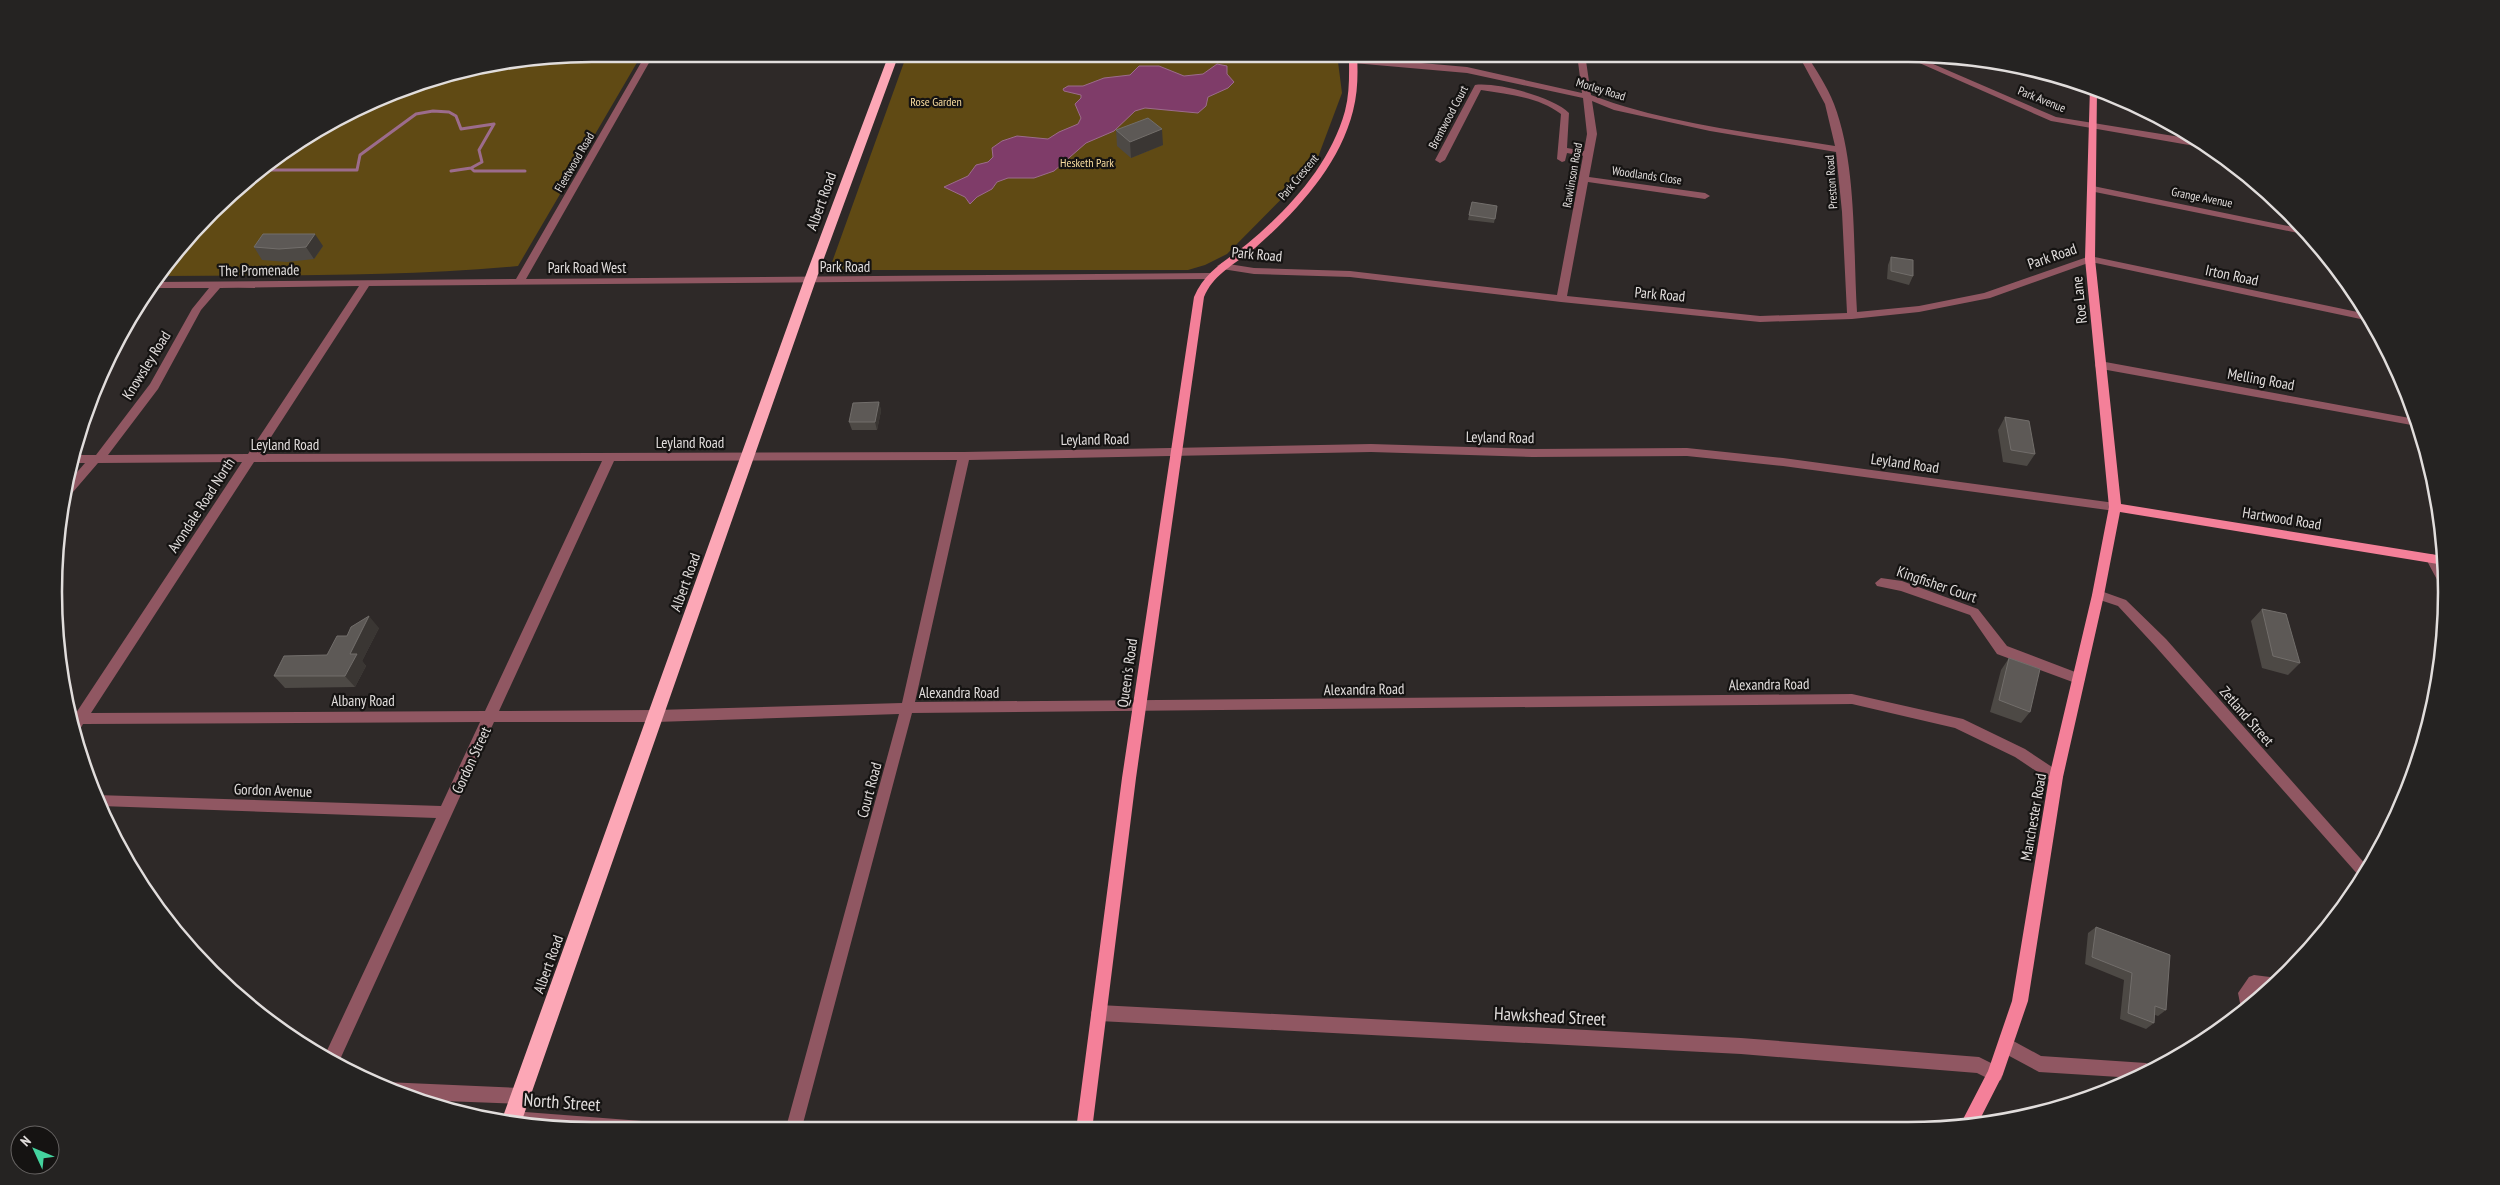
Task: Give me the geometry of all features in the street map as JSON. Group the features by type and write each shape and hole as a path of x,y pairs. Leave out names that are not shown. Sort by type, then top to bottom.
{"highway":[{"name":"Albert Road","path":"513,1116 749,457 810,281 891,62"}],"main road":[{"name":"Park Crescent","path":"1251,246 1304,193 1334,151 1351,104 1353,62"},
{"name":"Roe Lane","path":"2093,97 2093,189 2090,259 2115,507"},
{"name":"Queen's Road","path":"1085,1122 1139,708 1199,298 1204,283 1210,276 1251,246"},
{"name":"Hartwood Road","path":"2115,507 2436,560"},
{"name":"Manchester Road","path":"1972,1118 1995,1074 2020,1001 2056,777 2098,595 2115,507"}],"street":[{"name":"Fleetwood Road","path":"519,282 645,62"},
{"name":"Morley Road","path":"1393,62 1481,73 1586,96 1617,108 1710,128 1841,150"},
{"name":"Rawlinson Road","path":"1561,299 1592,134 1582,62"},
{"name":"Preston Road","path":"1807,62 1815,74 1831,109 1841,150 1852,316"},
{"name":"Park Avenue","path":"1923,63 2054,119 2092,127 2185,141"},
{"name":"Brentwood Court","path":"1440,160 1478,87 1481,73"},
{"path":"1526,96 1533,84"},
{"name":"Brentwood Court","path":"1478,87 1526,96 1558,107 1565,113 1562,155 1589,154"},
{"name":"Woodlands Close","path":"1584,179 1705,196"},
{"name":"Grange Avenue","path":"2093,189 2294,231"},
{"name":"Park Road","path":"1222,266 1254,271 1350,274 1561,299 1760,318 1852,316 1919,309 1986,296 2090,259"},
{"name":"Irton Road","path":"2090,259 2359,316"},
{"name":"Park Road","path":"810,281 1210,276"},
{"name":"Park Road West","path":"365,285 519,282 810,281"},
{"name":"The Promenade","path":"161,285 365,285"},
{"name":"Knowsley Road","path":"74,484 97,459 154,386 197,309 217,285"},
{"name":"Avondale Road North","path":"78,716 365,285"},
{"name":"Melling Road","path":"2100,364 2409,422"},
{"name":"Leyland Road","path":"80,459 250,460 610,456 964,456 1371,448 1532,452 1687,452 1783,462 2115,507"},
{"name":"Gordon Street","path":"333,1055 492,716 610,456"},
{"name":"Court Road","path":"795,1122 907,708 964,456"},
{"name":"Kingfisher Court","path":"1881,583 1902,586 1974,612 1983,621 1994,643 2002,650 2078,679"},
{"name":"Zetland Street","path":"2098,595 2122,603 2161,643 2360,868"},
{"name":"Alexandra Road","path":"656,716 907,708 1139,708 1852,699 1958,723 2020,753 2056,777"},
{"name":"Albany Road","path":"79,722 492,716 656,716"},
{"name":"Gordon Avenue","path":"105,800 446,812"},
{"path":"2247,999 2246,992 2254,982 2266,983"},
{"name":"Hawkshead Street","path":"1099,1013 1741,1046 1979,1065 1995,1074"},
{"path":"2006,1045 2039,1064 2135,1071"},
{"path":"415,1091 520,1096"}],"green space":[{"path":"637,62 518,266 384,274 168,276 194,243 243,194 298,152 358,117 422,91 489,73 523,67 558,64"},
{"name":"Hesketh Park","path":"904,62 1338,62 1342,93 1315,165 1227,254 1205,265 1188,270 837,270 831,265"}],"shaded area":[{"path":"1217,64 1227,66 1227,74 1234,82 1228,88 1208,97 1206,106 1198,113 1145,108 1135,111 1114,131 1086,143 1054,171 1034,178 1008,178 997,182 992,189 977,197 970,204 965,197 944,187 968,176 976,165 988,162 993,157 992,148 1002,141 1017,136 1048,139 1078,124 1081,118 1075,104 1081,98 1081,95 1064,91 1063,89 1068,86 1083,86 1104,78 1130,75 1139,66 1159,66 1184,76 1203,74"}],"building":[{"path":"1148,118 1162,129 1130,142 1116,130"},
{"path":"1472,202 1497,206 1495,219 1469,215"},
{"path":"263,234 315,234 306,247 279,249 254,247"},
{"path":"1891,257 1913,260 1913,276 1891,271"},
{"path":"879,402 875,422 849,422 853,403"},
{"path":"2005,417 2029,421 2035,454 2011,450"},
{"path":"2262,609 2286,614 2300,663 2273,656"},
{"path":"369,616 350,654 357,654 345,676 274,676 284,656 327,655 337,636 347,636 351,627"},
{"path":"2009,658 2040,669 2030,712 1999,700"},
{"path":"2096,927 2170,955 2166,1010 2155,1006 2154,1023 2128,1013 2132,973 2092,957"}],"waterway":[{"path":"273,170 357,170 360,155 416,114 433,111 449,112 456,116 461,129 494,124 479,150 482,162 471,168"},
{"path":"451,171 471,168"},
{"path":"471,168 474,171 525,171"}],"park label":[{"name":"Rose Garden","path":"936,101"}]}
